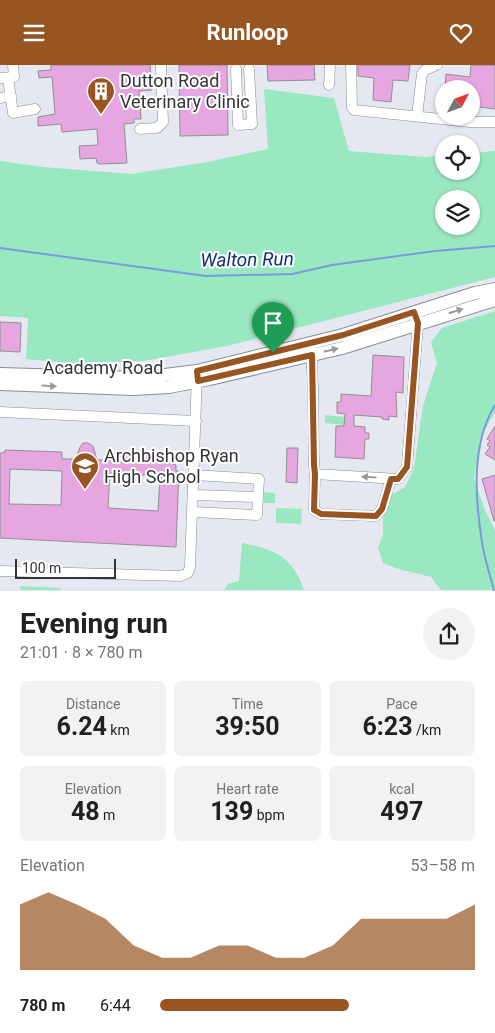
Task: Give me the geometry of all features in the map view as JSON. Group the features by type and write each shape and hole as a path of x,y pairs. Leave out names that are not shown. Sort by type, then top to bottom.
{"main road":[{"name":"Academy Road","path":"416,317 475,293 495,289"},
{"name":"Academy Road","path":"0,384 133,389 169,387 197,376 311,349 343,335 495,300"},
{"name":"Academy Road","path":"0,374 141,378 197,376"}],"lane":[{"path":"13,65 14,77 4,78 5,97 13,113 35,109"},
{"path":"140,129 157,129 162,122 161,65"},
{"path":"329,85 330,65"},
{"path":"351,65 352,107 354,111 470,122 495,122"},
{"path":"417,117 422,74 425,70 437,65"},
{"path":"236,67 249,67 252,125 238,125 236,67"},
{"path":"315,474 398,479 407,467 416,317"},
{"path":"311,349 315,474 314,510 321,514 376,516 382,509 391,479"},
{"path":"0,571 181,576 188,573 190,567 193,512 197,376"},
{"path":"0,412 196,421"},
{"path":"193,512 257,515 258,497 258,479 194,475"},
{"path":"193,495 258,497"}],"green space":[{"path":"264,89 334,98 349,151 426,157 435,156 435,180 480,180 480,152 495,151 495,277 227,346 143,361 69,363 26,359 28,318 0,316 0,161 43,167 131,174 207,162 268,149"},
{"path":"495,311 495,412 480,439 474,479 485,510 495,530 495,590 441,590 431,577 398,569 383,563 378,548 383,534 383,500 405,487 414,468 423,406 437,363 431,342 442,328"},
{"path":"325,415 345,417 344,425 325,423"},
{"path":"264,492 275,493 275,503 264,503"},
{"path":"276,508 302,509 301,524 276,523"},
{"path":"242,543 264,548 281,556 294,570 304,590 224,590 228,584 239,581"},
{"path":"21,586 61,588 61,590 20,590"}],"building":[{"name":"Dutton Road Veterinary Clinic","path":"51,65 150,65 152,90 139,91 141,119 134,119 134,123 124,124 127,163 100,164 97,163 96,158 80,159 79,146 98,145 97,129 62,132 61,124 38,126 38,117 55,114 52,77 39,78 38,71 51,70"},
{"path":"179,65 227,65 228,135 180,136"},
{"path":"267,65 314,65 315,80 268,81"},
{"path":"358,65 410,65 408,81 393,80 391,102 373,100 374,78 358,76"},
{"path":"471,65 495,65 495,109 480,107 480,80 446,80 446,74 470,77"},
{"path":"0,322 21,323 20,352 0,351"},
{"path":"373,355 404,357 403,393 396,392 397,417 389,416 389,420 382,419 382,417 354,415 354,426 365,427 365,433 369,433 369,439 365,439 364,459 335,457 336,426 344,426 345,414 337,413 337,402 341,402 341,394 371,396"},
{"path":"495,426 495,460 485,454 490,447 487,445 490,441 487,439"},
{"name":"Archbishop Ryan High School","path":"83,443 93,446 97,460 111,460 111,453 167,457 167,460 172,461 176,465 176,471 179,471 176,547 0,538 0,453 4,453 5,450 62,452 62,459 76,459","holes":["10,469 62,471 61,505 9,504","110,473 160,476 158,511 108,508"]},
{"path":"287,448 298,448 297,483 286,482"},
{"path":"495,475 495,521 494,521 482,479"}],"waterway":[{"name":"Walton Run","path":"0,248 206,276 292,274 332,265 435,251 495,246"},
{"name":"Walton Run","path":"494,591 483,548 478,508 477,472 478,454 482,437 487,420 495,405"}],"place":[{"name":"Dutton Road Veterinary Clinic","path":"101,115"},
{"name":"Archbishop Ryan High School","path":"85,490"}],"route":[{"path":"414,312 418,323 407,467 398,479 391,479 382,509 376,516 321,514 314,510 312,355 198,381 197,371 273,353 343,335 414,312"}]}
